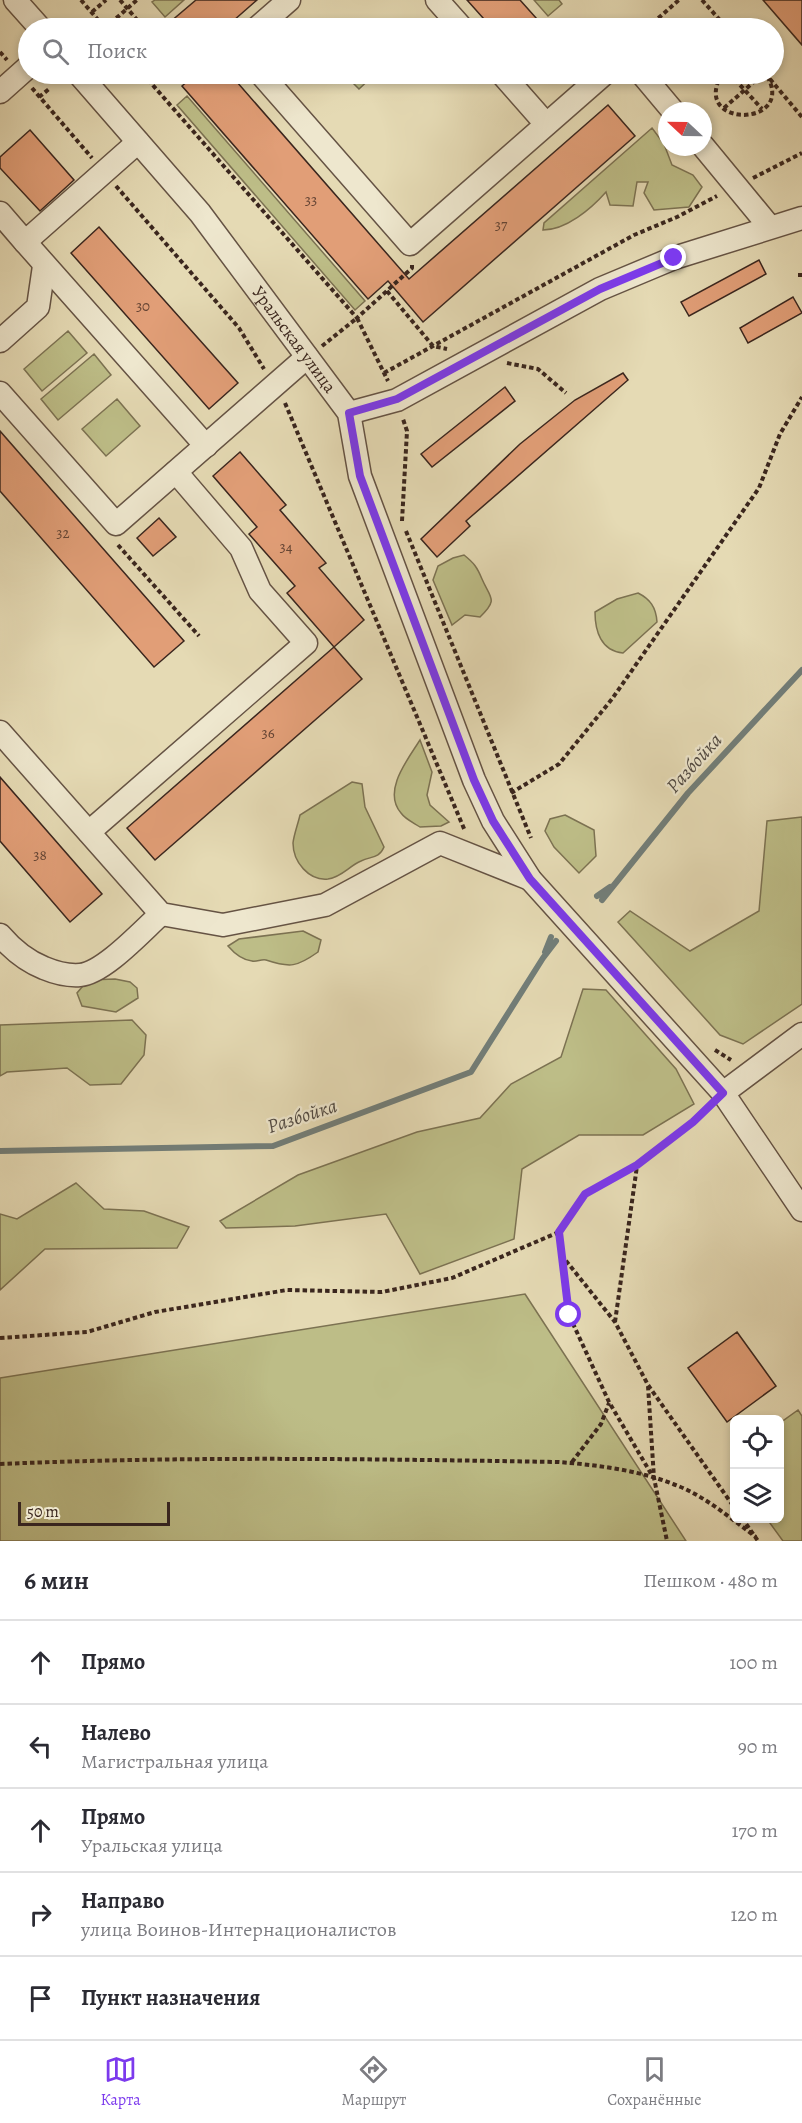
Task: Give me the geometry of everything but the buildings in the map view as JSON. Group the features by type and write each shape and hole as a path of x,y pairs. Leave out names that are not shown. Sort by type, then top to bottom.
{"street":[{"path":"15,0 31,18"},
{"path":"268,18 289,0"},
{"path":"437,0 453,18"},
{"path":"0,93 18,76"},
{"name":"Уральская улица","path":"88,84 200,213 349,413 360,476 474,780 493,821 530,879 723,1093 802,1210"},
{"path":"270,84 411,244 592,84"},
{"path":"511,84 546,124"},
{"path":"651,84 666,102"},
{"path":"25,242 138,142"},
{"path":"711,156 769,226"},
{"path":"0,213 44,266 206,446"},
{"path":"349,413 397,399 600,289 674,258 769,226 802,218"},
{"path":"0,341 38,308 44,266"},
{"path":"0,393 116,524 308,357"},
{"path":"89,832 306,643 260,591 241,548 176,472"},
{"path":"0,732 161,914 223,925 325,905 440,843 530,879"},
{"path":"0,935 10,947 34,964 60,974 82,975 100,967 161,914"},
{"path":"723,1093 802,1034"}],"path":[{"path":"81,0 97,18"},
{"path":"92,12 106,0"},
{"path":"120,0 136,18"},
{"path":"116,18 137,0"},
{"path":"658,18 679,0"},
{"path":"702,0 718,18"},
{"path":"0,52 18,66"},
{"path":"32,84 39,97 239,328 284,399 475,856"},
{"path":"153,84 357,318 384,373 634,235 677,217 802,153"},
{"path":"718,84 718,98 724,108 737,116 746,117 762,109 771,94 768,84"},
{"path":"739,84 762,109"},
{"path":"724,108 753,84"},
{"path":"774,84 802,117"},
{"path":"39,97 49,89"},
{"path":"308,357 357,318 412,268 411,244"},
{"path":"387,291 433,346"},
{"path":"511,793 559,764 612,699 759,488 780,434 802,397"},
{"path":"407,431 401,519 511,793 534,844"},
{"path":"193,629 199,636"},
{"path":"0,1338 87,1332 155,1311 287,1290 382,1292 452,1278 559,1232 585,1194 637,1165 693,1122 723,1093"},
{"path":"615,1322 637,1165"},
{"path":"559,1232 569,1315 609,1402 654,1478"},
{"path":"563,1257 615,1322 648,1385 730,1500"},
{"path":"648,1385 654,1478 667,1541"},
{"path":"572,1463 601,1424 609,1402"},
{"path":"0,1464 101,1460 296,1459 572,1463 654,1478 694,1494 757,1539"},
{"path":"746,1523 757,1539"}],"green space":[{"path":"155,0 184,0 165,17 152,2"},
{"path":"534,0 559,0 562,4 548,16"},
{"path":"354,84 364,84 359,89"},
{"path":"187,96 365,301 355,310 177,105"},
{"path":"652,128 658,136 658,156 669,156 672,165 693,175 702,187 689,207 654,210 644,193 648,182 637,182 633,206 610,205 606,192 586,211 569,222 543,230 544,223"},
{"path":"68,331 87,353 42,391 24,369"},
{"path":"94,354 111,375 58,420 41,399"},
{"path":"117,399 140,426 106,456 82,429"},
{"path":"464,555 477,568 491,602 480,617 465,615 452,625 433,580 438,566"},
{"path":"638,593 652,604 657,622 623,653 615,651 604,644 601,639 596,626 595,612 617,599"},
{"path":"420,740 432,772 427,795 430,805 449,822 441,826 420,827 405,817 396,804 395,785"},
{"path":"352,782 362,784 365,807 384,847 377,855 357,863 337,876 328,879 315,877 303,869 294,850 293,843 300,815"},
{"path":"565,815 594,830 596,856 579,873 554,847 545,831 550,819"},
{"path":"802,817 802,1004 743,1044 720,1035 618,922 630,911 690,951 759,911 767,821"},
{"path":"303,931 321,940 318,952 293,965 248,960 238,956 228,946 239,939"},
{"path":"115,979 130,982 137,988 138,998 116,1012 82,1006 77,993 88,980"},
{"path":"583,989 606,990 676,1069 694,1104 643,1135 579,1135 522,1169 514,1239 420,1274 386,1214 295,1226 226,1228 220,1221 298,1175 417,1132 480,1118 511,1084 561,1057"},
{"path":"132,1020 146,1035 144,1055 121,1084 90,1085 67,1068 7,1072 0,1076 0,1025"},
{"path":"76,1183 104,1209 144,1211 189,1227 177,1248 45,1249 0,1290 0,1214 17,1219"},
{"path":"525,1294 686,1541 0,1541 0,1378"},
{"path":"798,1410 802,1416 802,1541 783,1541 770,1523 784,1523 784,1420"}],"waterway":[{"name":"Разбойка","path":"602,900 688,793 802,670"},
{"name":"Разбойка","path":"597,896 610,887"},
{"name":"Разбойка","path":"545,952 551,937"},
{"name":"Разбойка","path":"0,1151 273,1146 471,1072 556,941"}],"route":[{"path":"569,1315 559,1232 585,1194 637,1165 693,1122 723,1093 530,879 493,821 474,780 360,476 349,413 387,404 600,289 674,258"}]}
